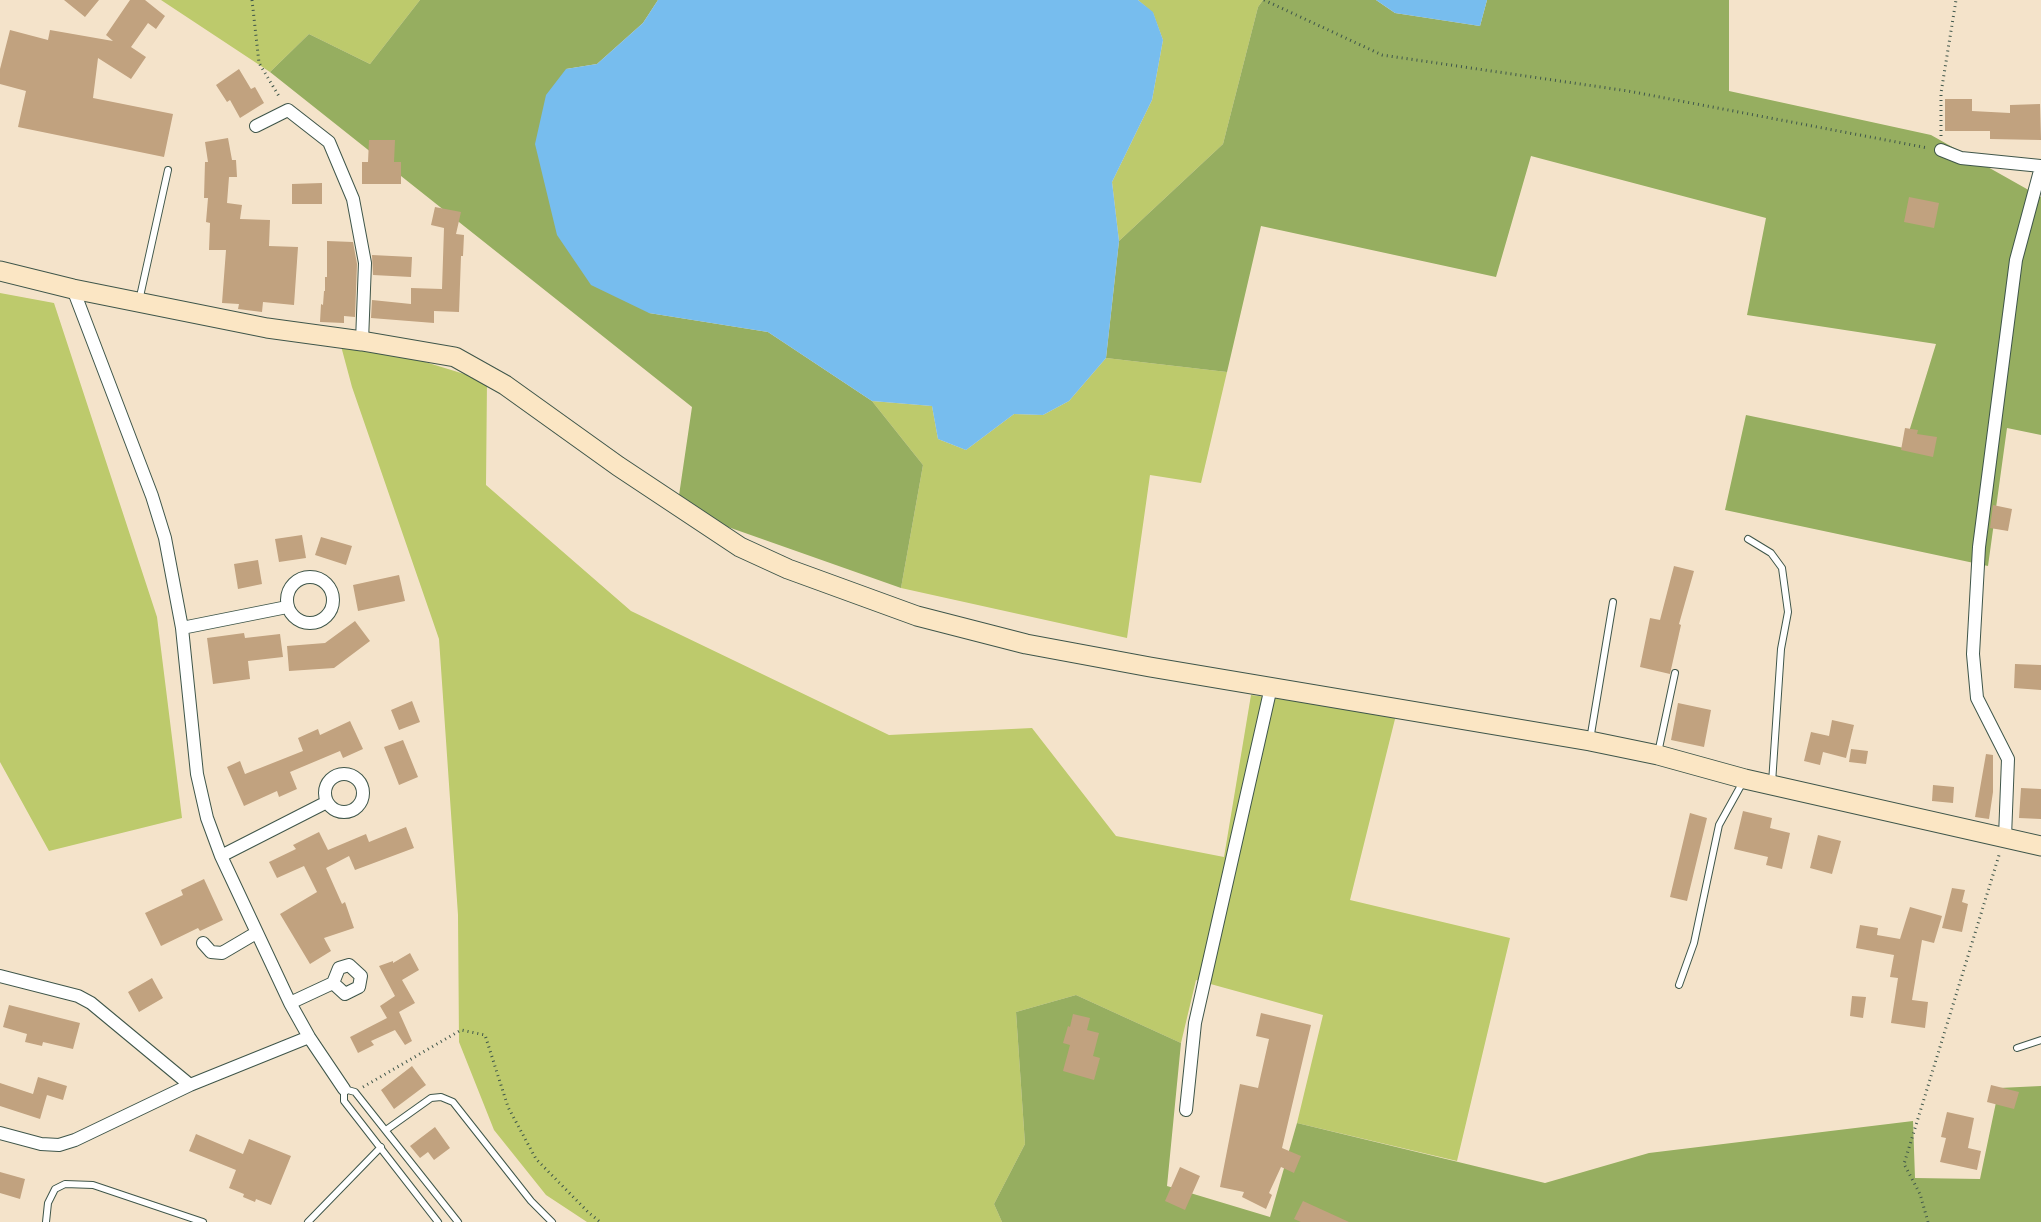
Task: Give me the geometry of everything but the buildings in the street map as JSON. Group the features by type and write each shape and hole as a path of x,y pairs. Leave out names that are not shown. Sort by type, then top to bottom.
{"main road":[{"path":"0,271 73,289 267,328 362,341 455,357 505,385 618,466 740,547 788,569 917,616 1026,644 1150,667 1590,741 1658,755 1745,779 2041,846"}],"street":[{"path":"256,126 288,110 329,142 353,199 365,263 362,341"},
{"path":"1941,150 1961,158 2041,166 2016,260 1979,547 1973,654 1977,698 2008,759 2005,837"},
{"path":"73,289 152,496 165,538 182,628 196,774 207,818 221,856 290,1003 308,1037 349,1091"},
{"path":"182,628 287,607"},
{"path":"1186,1110 1195,1023 1271,687"},
{"path":"221,856 327,802"},
{"path":"203,943 211,952 222,953 256,933"},
{"path":"0,976 78,996 91,1003 190,1085"},
{"path":"290,1003 333,983"},
{"path":"0,1133 41,1144 59,1145 75,1140 190,1085 308,1037"}],"lane":[{"path":"139,302 168,170"},
{"path":"1748,539 1771,553 1782,568 1788,612 1781,649 1772,784"},
{"path":"1590,741 1613,602"},
{"path":"1658,755 1675,673"},
{"path":"1679,985 1694,943 1719,824 1745,779"},
{"path":"2017,1048 2041,1040"},
{"path":"438,1222 344,1101 349,1091 386,1130 458,1222"},
{"path":"386,1130 431,1098 441,1097 453,1102 531,1201 552,1222"},
{"path":"308,1222 381,1147"},
{"path":"46,1222 48,1203 55,1189 65,1184 93,1185 203,1222"}],"path":[{"path":"252,0 259,63 288,110"},
{"path":"1264,0 1382,54 1628,91 1941,150 1942,93 1956,0"},
{"path":"1928,1222 1920,1194 1904,1164 2005,837"},
{"path":"349,1091 461,1030 484,1035 508,1107 536,1158 600,1222"}],"green space":[{"path":"161,0 420,0 370,64 309,34 270,72"},
{"path":"420,0 658,0 643,23 597,64 566,69 649,313 768,332 872,401 923,465 901,588 677,509 692,407 270,72 309,34 370,64"},
{"path":"1138,0 1263,0 1258,7 1223,144 1119,241 1112,182 1152,100 1163,40 1153,13"},
{"path":"1263,0 1376,0 1395,13 1480,26 1487,0 1729,0 1729,91 1931,135 2041,197 2041,435 2007,428 1988,566 1725,510 1746,415 1904,448 1936,344 1747,315 1766,218 1531,156 1496,277 1261,226 1227,372 1106,358 1119,241 1223,144 1258,7"},
{"path":"0,293 54,303 157,617 182,818 49,851 0,762"},
{"path":"341,346 409,357 487,381 486,485 631,611 889,735 1032,728 1116,836 1224,857 1251,695 1396,715 1350,900 1510,938 1457,1161 1297,1123 1323,1015 1196,980 1181,1043 1076,995 1016,1012 1025,1144 994,1204 1002,1222 587,1222 546,1195 494,1130 459,1042 458,915 439,639 352,387"},
{"path":"1106,358 1227,372 1201,483 1150,475 1127,638 901,588 923,465 872,401 932,406 938,439 966,450 1014,414 1043,415 1069,401"},
{"path":"1076,995 1181,1043 1167,1186 1270,1217 1297,1123 1545,1183 1649,1153 1913,1121 1915,1178 1980,1179 1999,1088 2041,1086 2041,1222 1002,1222 994,1204 1025,1144 1016,1012"}],"water":[{"path":"658,0 1138,0 1153,12 1163,40 1152,100 1112,182 1119,241 1106,358 1069,401 1043,415 1014,414 966,450 938,439 932,406 872,401 768,332 649,313 591,285 557,235 535,144 546,95 566,69 597,64 643,23"},
{"path":"1376,0 1487,0 1480,26 1395,13"}]}
